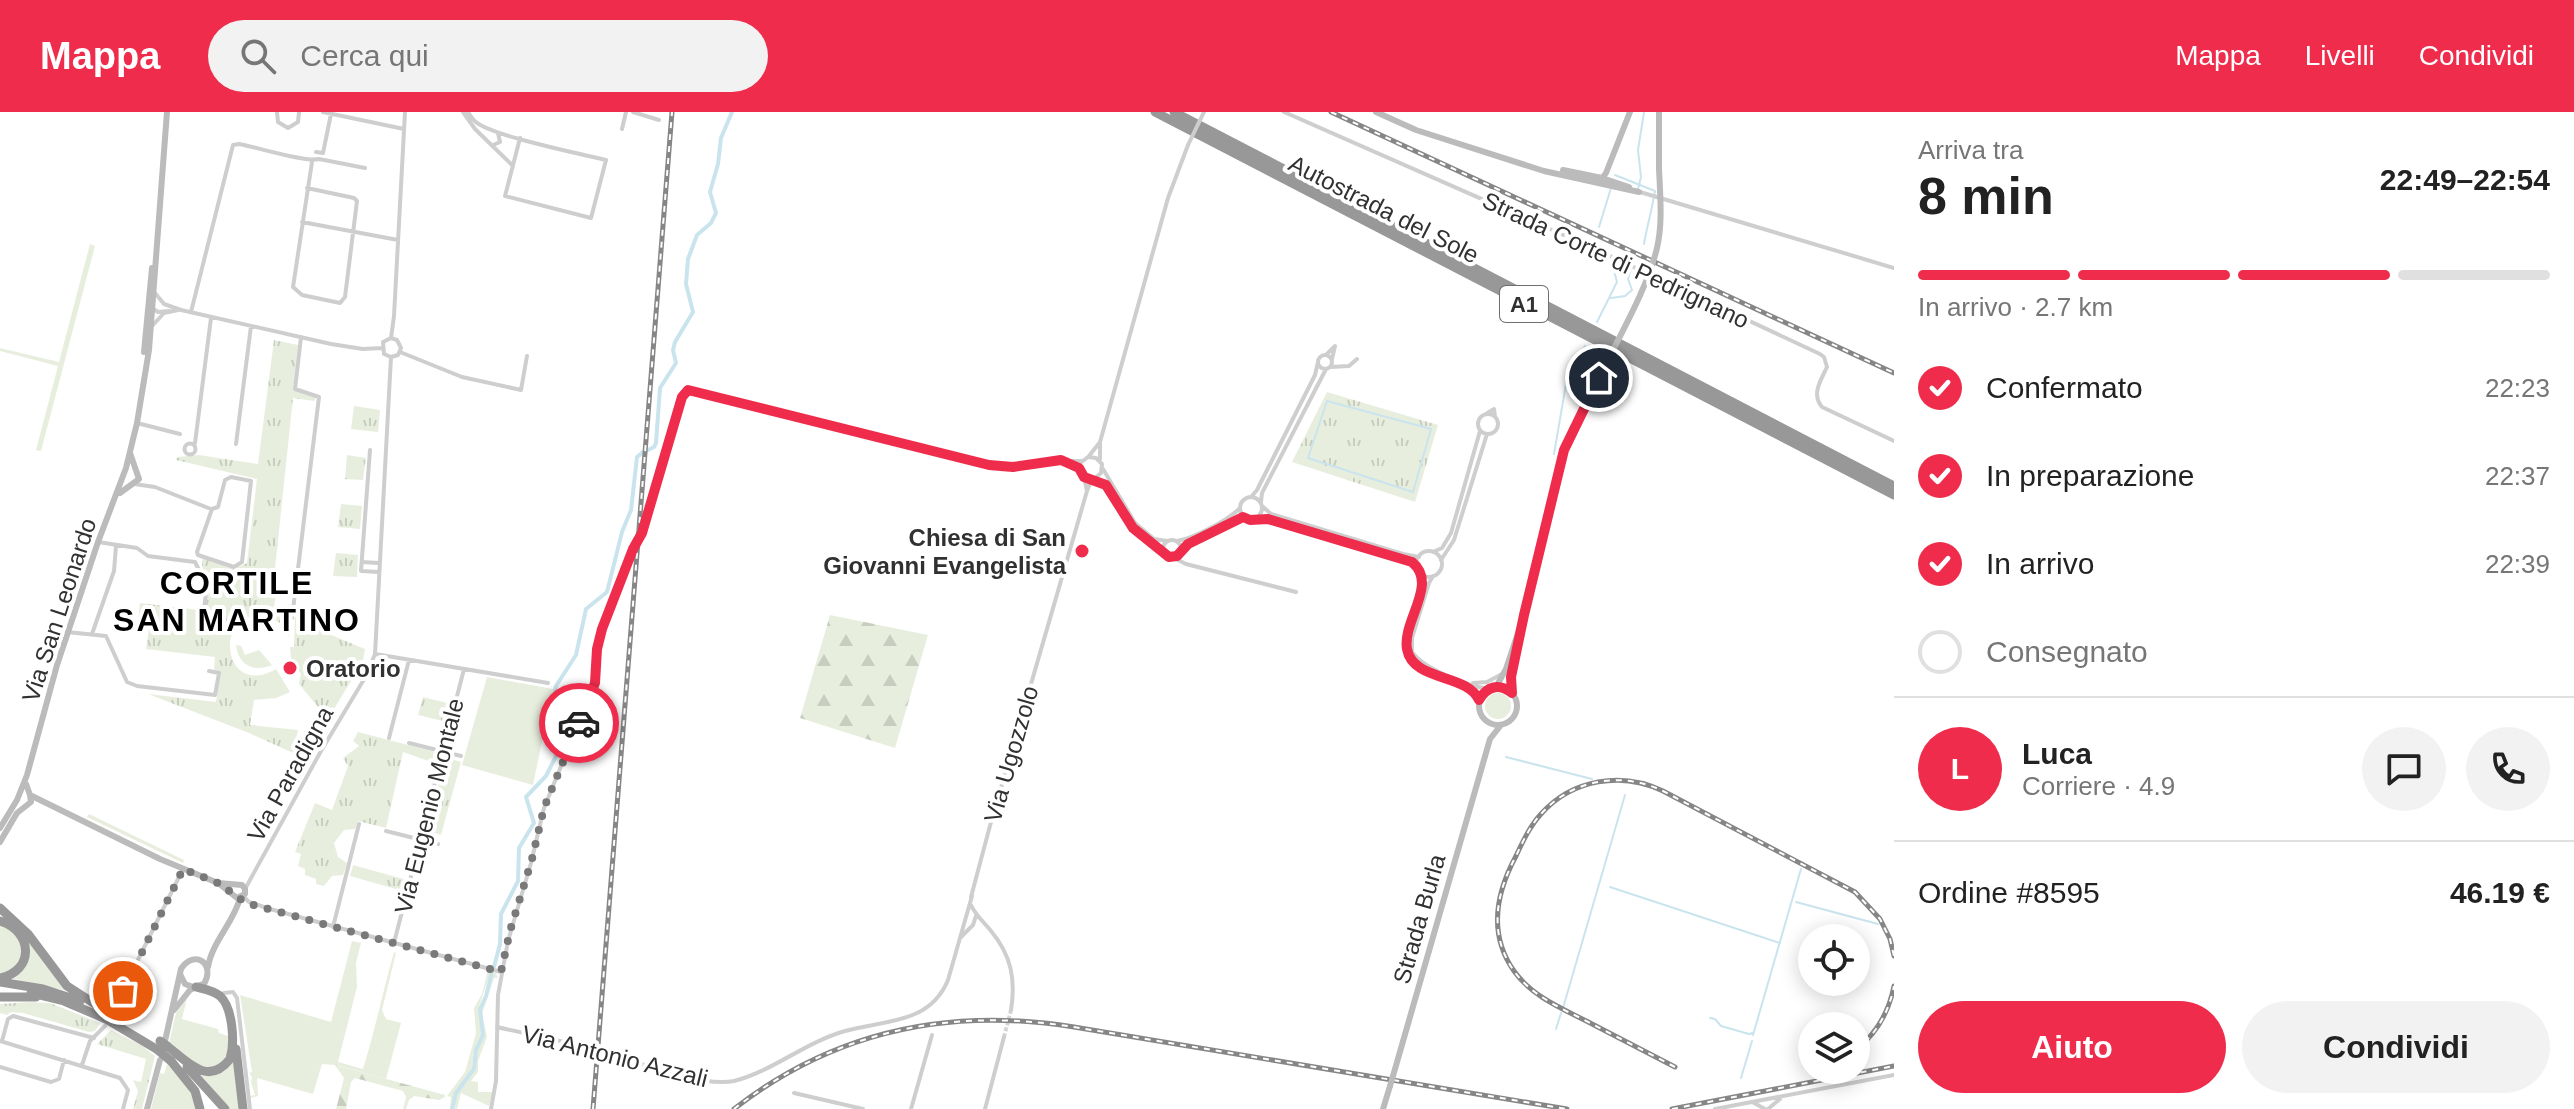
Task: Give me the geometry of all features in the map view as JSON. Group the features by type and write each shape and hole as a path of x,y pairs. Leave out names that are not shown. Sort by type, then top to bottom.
{"highway":[{"name":"Autostrada del Sole","path":"1155,112 1894,495"},
{"name":"Autostrada del Sole","path":"1174,112 1894,486"},
{"path":"0,908 30,936 67,986 110,1017 200,1070 213,1071 227,1063 232,1053 228,999"},
{"path":"0,921 18,930 26,947 19,967 0,983"},
{"path":"208,974 209,984 228,999 243,1109"},
{"path":"0,983 110,1017"},
{"path":"0,983 56,992 149,1037 202,1082 225,1109"},
{"path":"196,987 228,999"},
{"path":"0,997 30,996 60,1000"},
{"path":"163,1049 195,1091 200,1109"},
{"path":"163,1049 217,1109"}],"main road":[{"path":"148,332 155,290 165,112"},
{"path":"1376,112 1416,130 1531,166 1562,174 1606,177"},
{"path":"1606,177 1630,112"},
{"name":"Strada Burla","path":"1383,1109 1490,739 1501,725 1515,715 1517,705 1511,677 1564,450 1646,278 1657,248 1661,212 1659,112"},
{"path":"1531,166 1606,177 1639,192"},
{"path":"138,473 130,469 124,474 127,484 133,485 138,481 138,473 130,450 143,385 158,233"},
{"name":"Via San Leonardo","path":"0,828 27,775 67,632 130,450"},
{"name":"Via San Leonardo","path":"113,502 122,491 133,485"},
{"name":"Strada Burla","path":"1490,739 1479,700 1493,688 1506,669 1524,615"},
{"path":"1493,688 1512,693"},
{"path":"1487,722 1501,725"},
{"name":"Via San Leonardo","path":"0,842 17,813 28,806 31,799 26,785 27,775"},
{"path":"49,804 21,805 18,797 29,794 183,869 240,893"},
{"name":"Via Paradigna","path":"208,974 208,963 235,911 240,893"},
{"path":"147,1109 183,965 215,947"},
{"path":"172,1013 186,993 204,984 208,974 202,961 190,960"},
{"path":"180,974 185,984 196,987"}],"street":[{"path":"277,112 277,121 285,127 294,126 302,112"},
{"path":"323,112 404,129"},
{"path":"391,338 405,112"},
{"path":"466,112 476,122 498,133 520,138 606,160 591,218 505,196 520,138"},
{"path":"466,112 473,128 513,166"},
{"path":"622,129 626,112"},
{"path":"633,112 659,120"},
{"path":"1101,464 1100,442 1168,198 1204,112"},
{"name":"Strada Corte di Pedrignano","path":"1284,112 1632,266 1656,281 1668,283 1820,354 1827,367 1817,391 1818,403 1894,441"},
{"path":"316,152 323,153 331,114"},
{"path":"490,144 500,142 498,133"},
{"path":"191,312 231,147 276,151 312,162 319,159 365,168"},
{"path":"307,188 357,201 344,300 337,302 295,291 302,222 307,188 312,162"},
{"path":"1639,192 1894,268"},
{"path":"302,222 398,240"},
{"path":"152,274 153,309 161,306 363,349 382,348"},
{"path":"155,290 169,309"},
{"path":"148,332 169,309"},
{"path":"193,444 211,317"},
{"path":"236,444 251,326"},
{"path":"292,618 319,397 295,389 301,337"},
{"path":"391,338 383,342 384,354 391,357 400,352"},
{"path":"391,338 400,343 400,352"},
{"path":"1088,457 1094,457 1101,464 1136,524 1154,539 1187,539 1231,516 1257,490 1315,375 1319,357 1335,346 1330,364 1266,483 1261,514 1257,518"},
{"path":"400,352 462,377 521,390 527,356"},
{"path":"1326,355 1330,364"},
{"name":"Via Paradigna","path":"240,893 253,876 366,676 375,654 391,357"},
{"path":"1318,362 1320,367 1330,364 1339,366 1352,365 1357,359"},
{"path":"491,1109 496,1081 496,970 532,859 544,808 592,691 602,629 642,533 681,399 686,391 989,465 1013,467 1056,459 1081,461 1100,442"},
{"path":"1417,565 1419,557 1425,552 1442,548 1451,533 1480,431 1478,421 1486,414 1495,417 1498,423 1496,429 1487,434 1454,540 1441,560 1441,569 1429,583 1412,638 1412,652 1424,664 1479,688 1493,688"},
{"path":"137,423 180,434"},
{"path":"1480,431 1487,434"},
{"path":"370,450 361,571 379,572"},
{"path":"1069,461 1079,468 1081,461"},
{"name":"Via Ugozzolo","path":"977,917 971,904 972,896 998,796 1087,491 1093,479 1100,475 1101,464"},
{"name":"Via Ugozzolo","path":"1079,468 1087,491"},
{"path":"138,473 155,487"},
{"path":"133,485 139,483 155,487 212,509 218,507 225,480 231,477 251,481 242,562 237,567 198,555 212,509"},
{"path":"1084,477 1109,487 1133,528 1172,557 1186,564 1296,592"},
{"path":"1251,497 1271,514 1419,557"},
{"path":"1240,508 1243,517 1250,520 1268,519 1417,565 1422,574 1422,583 1407,638 1409,655 1421,668 1472,690 1479,700"},
{"path":"1172,557 1188,544 1243,517"},
{"path":"1163,551 1167,541"},
{"path":"1177,541 1186,564"},
{"path":"98,542 195,562 207,586 204,609"},
{"path":"92,634 114,571 116,546"},
{"path":"1433,552 1441,560"},
{"path":"361,562 379,563"},
{"path":"1422,574 1433,576"},
{"path":"67,632 106,636 127,682 215,695 219,673 209,671"},
{"path":"375,654 548,683"},
{"path":"389,738 409,660"},
{"name":"Via Eugenio Montale","path":"394,943 464,669"},
{"path":"1460,680 1479,684 1496,678 1506,669"},
{"path":"409,743 461,756"},
{"path":"333,927 359,824"},
{"path":"386,831 438,844"},
{"path":"82,1065 87,1046 110,1017 183,869"},
{"path":"240,893 249,902 270,909 496,970"},
{"name":"Via Antonio Azzali","path":"497,1027 598,1050 703,1081 731,1082 748,1077 822,1039 926,1011 944,991 972,896"},
{"path":"963,926 977,917"},
{"path":"960,939 977,917"},
{"path":"977,917 990,929 1011,964 1014,977 1011,1010"},
{"path":"970,928 979,926 990,929"},
{"path":"228,999 250,1109"},
{"path":"94,1038 13,1016 8,1019 1,1041 114,1075 124,1081 128,1090 123,1109"},
{"path":"911,1109 932,1035"},
{"path":"985,1109 1004,1037"},
{"path":"0,1067 51,1082 59,1079 64,1060"},
{"path":"1715,1109 1749,1102 1768,1105 1786,1096 1894,1075"},
{"path":"794,1093 863,1109"},
{"path":"1749,1102 1768,1105"}],"green space":[{"path":"90,244 95,246 41,451 36,450 58,366 0,351 0,348 59,362"},
{"path":"274,340 298,345 293,390 316,398 314,401 293,398 273,614 291,618 289,637 275,620 250,617 238,624 231,636 230,650 234,663 243,673 257,675 276,669 290,692 276,698 254,700 250,725 298,730 293,753 148,694 216,702 220,672 214,670 215,657 146,649 150,622 138,620 140,603 207,611 210,587 202,566 203,558 234,569 247,563 257,479 176,460 177,457 199,455 258,464"},
{"path":"1327,392 1438,425 1415,502 1292,462"},
{"path":"354,406 380,410 378,432 351,429"},
{"path":"347,455 366,458 363,480 345,479"},
{"path":"341,504 362,506 360,529 338,527"},
{"path":"336,553 358,555 357,577 333,576"},
{"path":"830,615 928,635 895,748 800,718"},
{"path":"295,617 327,622 324,632 365,649 363,661 334,709 322,712 299,684 301,674 291,659 290,647 294,647"},
{"path":"236,645 241,646 245,655 259,650 272,665 259,668 248,666 240,658"},
{"path":"487,677 553,689 533,785 462,765"},
{"path":"1498,693 1507,697 1511,706 1507,715 1498,719 1489,715 1485,706 1489,697"},
{"path":"423,697 451,704 447,722 418,715"},
{"path":"358,732 439,753 437,764 403,752 386,828 358,821 355,829 344,830 334,843 338,857 347,863 343,875 332,876 324,886 305,875 305,869 298,866 301,854 295,852 315,803 332,810 348,766 343,758 359,746 353,741"},
{"path":"446,757 461,762 441,835 431,832 441,798 435,796"},
{"path":"89,814 184,860 183,863 87,817"},
{"path":"353,865 407,880 403,891 350,876"},
{"path":"0,923 17,933 23,953 15,968 0,976"},
{"path":"23,933 68,991 10,978 20,970"},
{"path":"352,941 361,943 356,963 357,987 338,1062 363,1069 394,952 382,1010 386,1019 401,1023 386,1079 322,1064 313,1094 257,1078 258,1096 251,1098 251,1109 250,1096 255,1095 249,1073 252,1072 240,995 331,1022"},
{"path":"488,970 491,971 478,1009 482,1034 474,1050 472,1069 454,1094 450,1109 451,1097 447,1096 465,1072 476,1033 474,1008 482,994"},
{"path":"496,973 498,978 494,978 482,1014 487,1037 478,1061 478,1072 471,1081 478,1082 478,1092 493,1092 489,1106 461,1093 457,1109 454,1109 456,1095 475,1071 478,1050 485,1035 481,1010 493,974"},
{"path":"187,998 182,1019 218,1029 219,1033 228,1036 231,1052 216,1068 201,1069 169,1043 176,1013"},
{"path":"50,1003 100,1023 95,1031 89,1032 23,1013 0,1013 0,1004"},
{"path":"111,1030 155,1056 142,1109 133,1109 138,1091 133,1080 141,1082 146,1059 97,1044"},
{"path":"234,1063 241,1109 230,1109 199,1073"},
{"path":"167,1064 187,1083 198,1109 151,1109 160,1073 164,1074"},
{"path":"335,1065 445,1097 439,1100 414,1096 403,1109 406,1097 403,1091 355,1078 351,1082 346,1109 336,1109 344,1078"}],"waterway":[{"path":"648,450 656,443 660,388 676,363 675,342 693,312 686,284 688,259 697,235 711,223 716,213 710,192 721,138 732,112"},
{"path":"1638,189 1641,177 1638,150 1644,112"},
{"path":"1615,175 1655,191 1644,244"},
{"path":"1599,227 1611,188"},
{"path":"1597,322 1617,282 1612,263"},
{"path":"1611,298 1625,296 1632,290 1628,279 1631,269"},
{"path":"1554,454 1566,384 1585,346"},
{"path":"1327,401 1431,429 1413,492 1308,458 1327,401"},
{"path":"494,967 500,944 501,914 518,881 519,848 534,823 526,797 546,776 558,752 553,730 556,686 576,655 586,609 607,592 622,532 631,510 637,457 643,452"},
{"path":"1506,757 1592,779"},
{"path":"1563,1008 1625,795"},
{"path":"1753,1035 1801,869"},
{"path":"1610,887 1780,943"},
{"path":"1796,902 1878,924"},
{"path":"452,1109 456,1093 474,1069 476,1050 483,1035 480,1009 492,972"},
{"path":"1556,1029 1561,1013"},
{"path":"1710,1018 1721,1026 1753,1033"},
{"path":"1741,1078 1752,1041"}],"tunnel":[{"path":"1004,1037 1011,1010"}],"railway":[{"path":"593,1109 672,112"},
{"path":"1331,112 1894,373"},
{"path":"1675,1067 1540,996 1514,971 1506,957 1498,928 1498,914 1509,870 1533,824 1553,802 1567,793 1582,786 1615,780 1631,781 1663,791 1855,892 1880,919 1894,956"},
{"path":"1870,1036 1889,1005 1894,986"},
{"path":"734,1109 772,1082 812,1060 853,1044 895,1031 983,1020 1074,1027 1567,1109"},
{"path":"1672,1109 1894,1066"}],"way so far":[{"path":"123,991 183,869 218,883 246,903 501,972 544,808 579,723"}],"place":[{"name":"Chiesa di San Giovanni Evangelista","path":"1082,551"},
{"name":"Oratorio","path":"290,668"}],"district":[{"name":"CORTILE SAN MARTINO","path":"237,602"}],"route":[{"path":"579,723 595,683 595,660 602,629 642,533 682,397 688,390 998,467 1056,459 1069,461 1079,468 1084,477 1106,485 1133,528 1169,557 1177,556 1188,544 1243,517 1250,520 1268,519 1412,562 1417,565 1423,579 1407,638 1409,655 1416,665 1472,690 1479,700 1493,688 1502,687 1512,693 1511,677 1524,615 1564,450 1599,378"}]}
